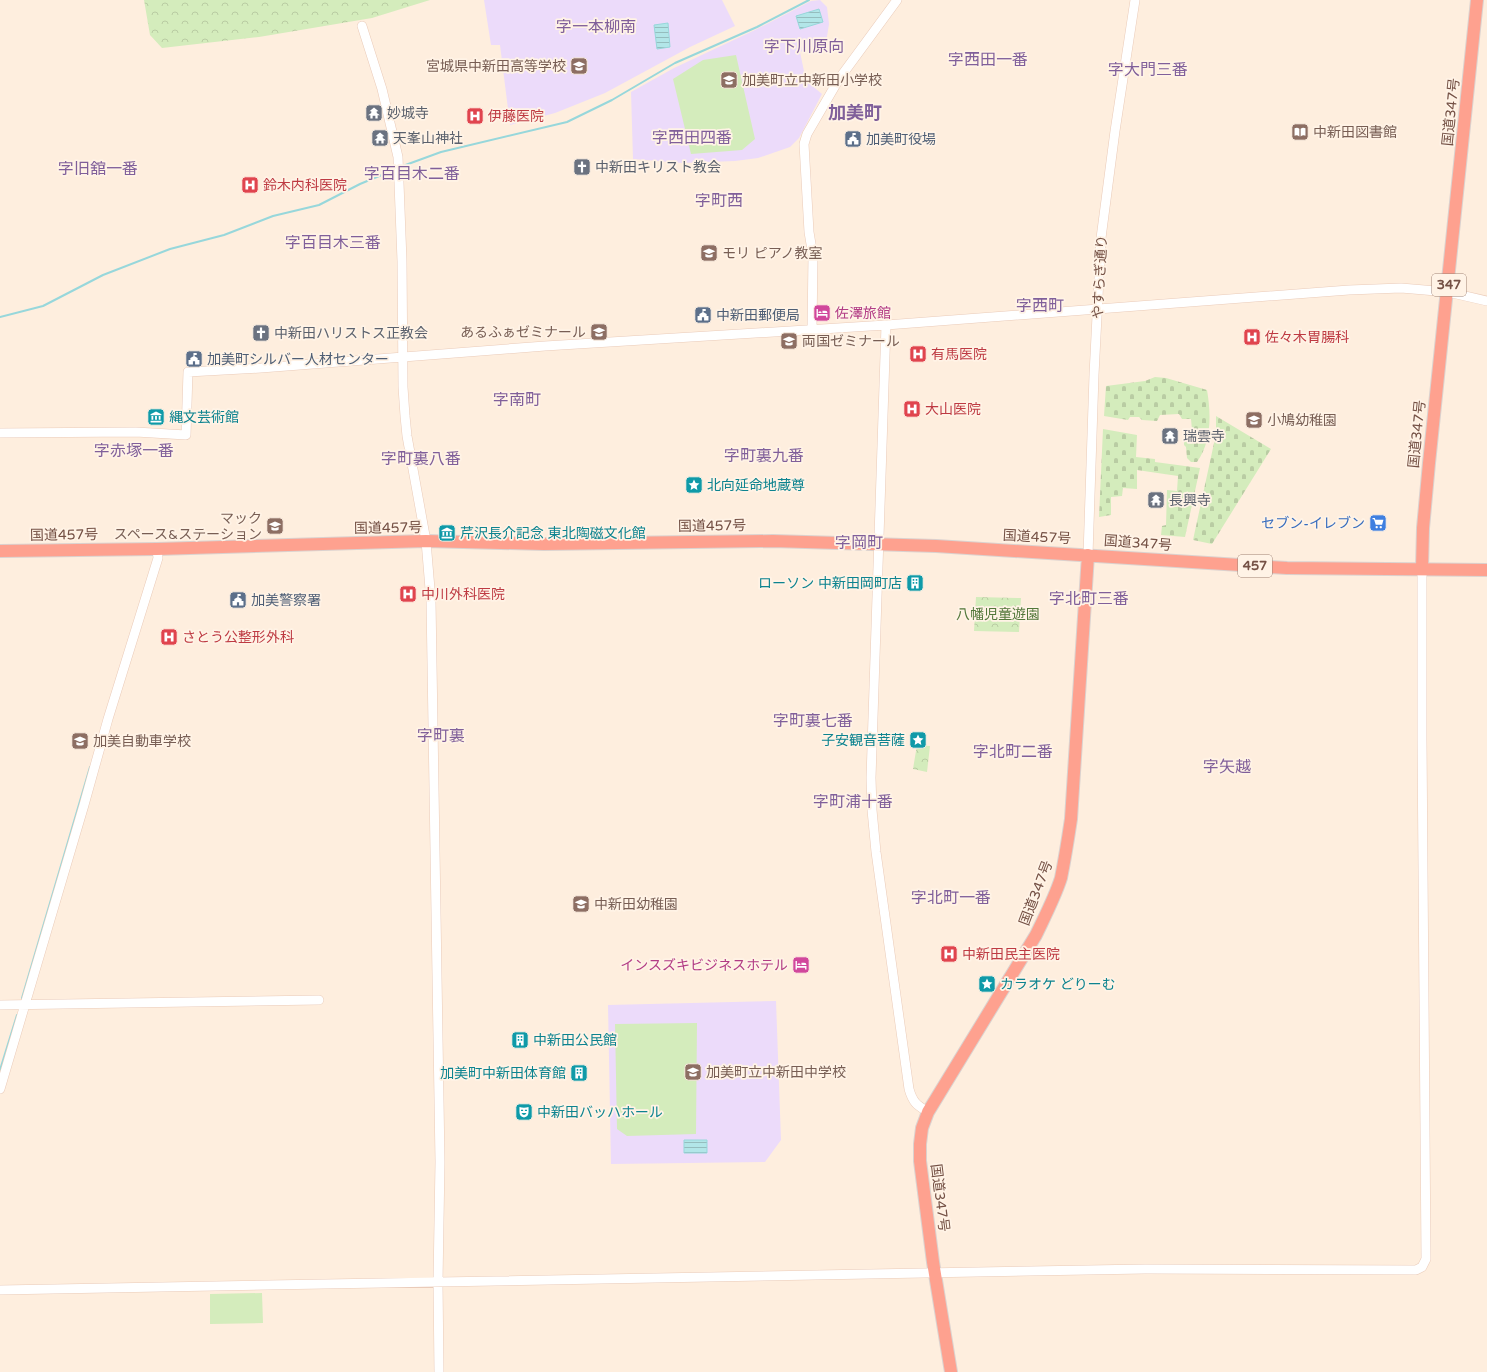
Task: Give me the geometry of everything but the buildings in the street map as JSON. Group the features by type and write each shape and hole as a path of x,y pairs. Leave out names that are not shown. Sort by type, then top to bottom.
{"highway":[{"name":"国道347号","path":"951,1372 935,1273 920,1161 922,1128 928,1112 1036,935 1049,909 1060,879 1071,819 1088,555 1287,568 1422,569 1423,528 1427,484 1478,0"},
{"name":"国道457号","path":"0,551 158,549 426,542 544,544 773,541 936,546 1088,555"},
{"name":"457","path":"1422,569 1487,570"}],"street":[{"path":"812,329 813,256 809,232 804,144 807,134 839,79 897,0"},
{"name":"やすらぎ通り","path":"1088,555 1094,375 1101,238 1115,131 1135,0"},
{"path":"362,26 382,89 398,157 402,261 403,387 407,436 426,542 431,601 440,1162 438,1282 439,1372"},
{"path":"0,433 136,432 186,435 188,372 402,358 545,346 886,325 1350,290 1401,288 1448,292 1487,301"},
{"path":"886,325 871,778 872,810 876,852 909,1089 912,1100 928,1112"},
{"path":"0,1089 108,719 158,558 158,549"},
{"path":"0,1290 1195,1268 1416,1270 1422,1267 1426,1259 1422,569"},
{"path":"0,1005 319,1000"}],"shaded area":[{"name":"宮城県中新田高等学校","path":"484,0 722,0 735,26 690,47 605,93 555,113 510,125 500,45 491,45"},
{"name":"加美町立中新田小学校","path":"820,0 827,7 829,24 826,43 800,52 805,76 810,84 822,94 799,138 790,147 758,158 735,161 682,163 633,159 631,92 674,68 755,30 811,1"},
{"name":"加美町立中新田中学校","path":"776,1001 781,1140 765,1162 611,1164 608,1005"}],"green space":[{"path":"144,0 430,0 372,18 259,37 162,48 150,35"},
{"path":"736,55 755,139 742,150 691,154 673,79 703,60"},
{"path":"1155,377 1166,378 1207,390 1210,417 1208,436 1202,454 1197,462 1191,462 1187,458 1186,447 1184,445 1186,434 1192,430 1191,419 1182,419 1179,414 1160,415 1157,421 1142,420 1139,417 1130,417 1128,420 1104,416 1106,386 1145,381"},
{"path":"1216,416 1271,449 1212,544 1193,540 1216,434"},
{"path":"1103,429 1137,435 1136,457 1155,459 1155,462 1200,468 1185,537 1161,535 1162,526 1166,525 1167,490 1177,491 1178,476 1137,470 1137,489 1123,488 1122,496 1111,497 1111,515 1099,517"},
{"name":"八幡児童遊園","path":"976,597 1021,598 1019,632 974,631"},
{"path":"917,745 930,746 927,772 913,769"},
{"path":"697,1023 696,1134 627,1136 617,1129 615,1024"},
{"path":"262,1293 263,1323 210,1324 210,1294"}],"water":[{"path":"819,9 823,22 800,29 796,16"},
{"path":"668,23 670,47 657,49 654,25"},
{"path":"684,1140 707,1140 707,1153 684,1153"}],"waterway":[{"path":"400,167 441,152 567,122 612,100 675,63 757,27 809,0"},
{"path":"0,317 43,306 103,275 170,249 224,235 273,216 319,205 360,184 396,169"},
{"path":"22,998 90,767"},
{"path":"0,1070 17,1015"}],"place":[{"name":"宮城県中新田高等学校","path":"579,66"},
{"name":"加美町立中新田小学校","path":"729,80"},
{"name":"妙城寺","path":"374,113"},
{"name":"伊藤医院","path":"475,116"},
{"name":"中新田図書館","path":"1300,132"},
{"name":"天峯山神社","path":"380,138"},
{"name":"加美町役場","path":"853,139"},
{"name":"中新田キリスト教会","path":"582,167"},
{"name":"鈴木内科医院","path":"250,185"},
{"name":"モリ ピアノ教室","path":"709,253"},
{"name":"佐澤旅館","path":"822,313"},
{"name":"中新田郵便局","path":"703,315"},
{"name":"あるふぁゼミナール","path":"599,332"},
{"name":"中新田ハリストス正教会","path":"261,333"},
{"name":"佐々木胃腸科","path":"1252,337"},
{"name":"両国ゼミナール","path":"789,341"},
{"name":"有馬医院","path":"918,354"},
{"name":"加美町シルバー人材センター","path":"194,359"},
{"name":"大山医院","path":"912,409"},
{"name":"縄文芸術館","path":"156,417"},
{"name":"小鳩幼稚園","path":"1254,420"},
{"name":"瑞雲寺","path":"1170,436"},
{"name":"北向延命地蔵尊","path":"694,485"},
{"name":"長興寺","path":"1156,500"},
{"name":"セブン-イレブン","path":"1378,523"},
{"name":"マック スペース&ステーション","path":"275,526"},
{"name":"芹沢長介記念 東北陶磁文化館","path":"447,533"},
{"name":"ローソン 中新田岡町店","path":"915,583"},
{"name":"中川外科医院","path":"408,594"},
{"name":"加美警察署","path":"238,600"},
{"name":"さとう公整形外科","path":"169,637"},
{"name":"子安観音菩薩","path":"918,740"},
{"name":"加美自動車学校","path":"80,741"},
{"name":"中新田幼稚園","path":"581,904"},
{"name":"中新田民主医院","path":"949,954"},
{"name":"インスズキビジネスホテル","path":"801,965"},
{"name":"カラオケ どりーむ","path":"987,984"},
{"name":"中新田公民館","path":"520,1040"},
{"name":"加美町立中新田中学校","path":"693,1072"},
{"name":"加美町中新田体育館","path":"579,1073"},
{"name":"中新田バッハホール","path":"524,1112"}],"district":[{"name":"字一本柳南","path":"596,27"},
{"name":"字下川原向","path":"804,47"},
{"name":"字西田一番","path":"988,60"},
{"name":"字大門三番","path":"1148,70"},
{"name":"加美町","path":"855,113"},
{"name":"字西田四番","path":"692,138"},
{"name":"字旧舘一番","path":"98,169"},
{"name":"字百目木二番","path":"412,174"},
{"name":"字町西","path":"719,201"},
{"name":"字百目木三番","path":"333,243"},
{"name":"字西町","path":"1040,306"},
{"name":"字南町","path":"517,400"},
{"name":"字赤塚一番","path":"134,451"},
{"name":"字町裏九番","path":"764,456"},
{"name":"字町裏八番","path":"421,459"},
{"name":"字岡町","path":"859,543"},
{"name":"字北町三番","path":"1089,599"},
{"name":"字町裏七番","path":"813,721"},
{"name":"字町裏","path":"441,736"},
{"name":"字北町二番","path":"1013,752"},
{"name":"字矢越","path":"1227,767"},
{"name":"字町浦十番","path":"853,802"},
{"name":"字北町一番","path":"951,898"}]}
